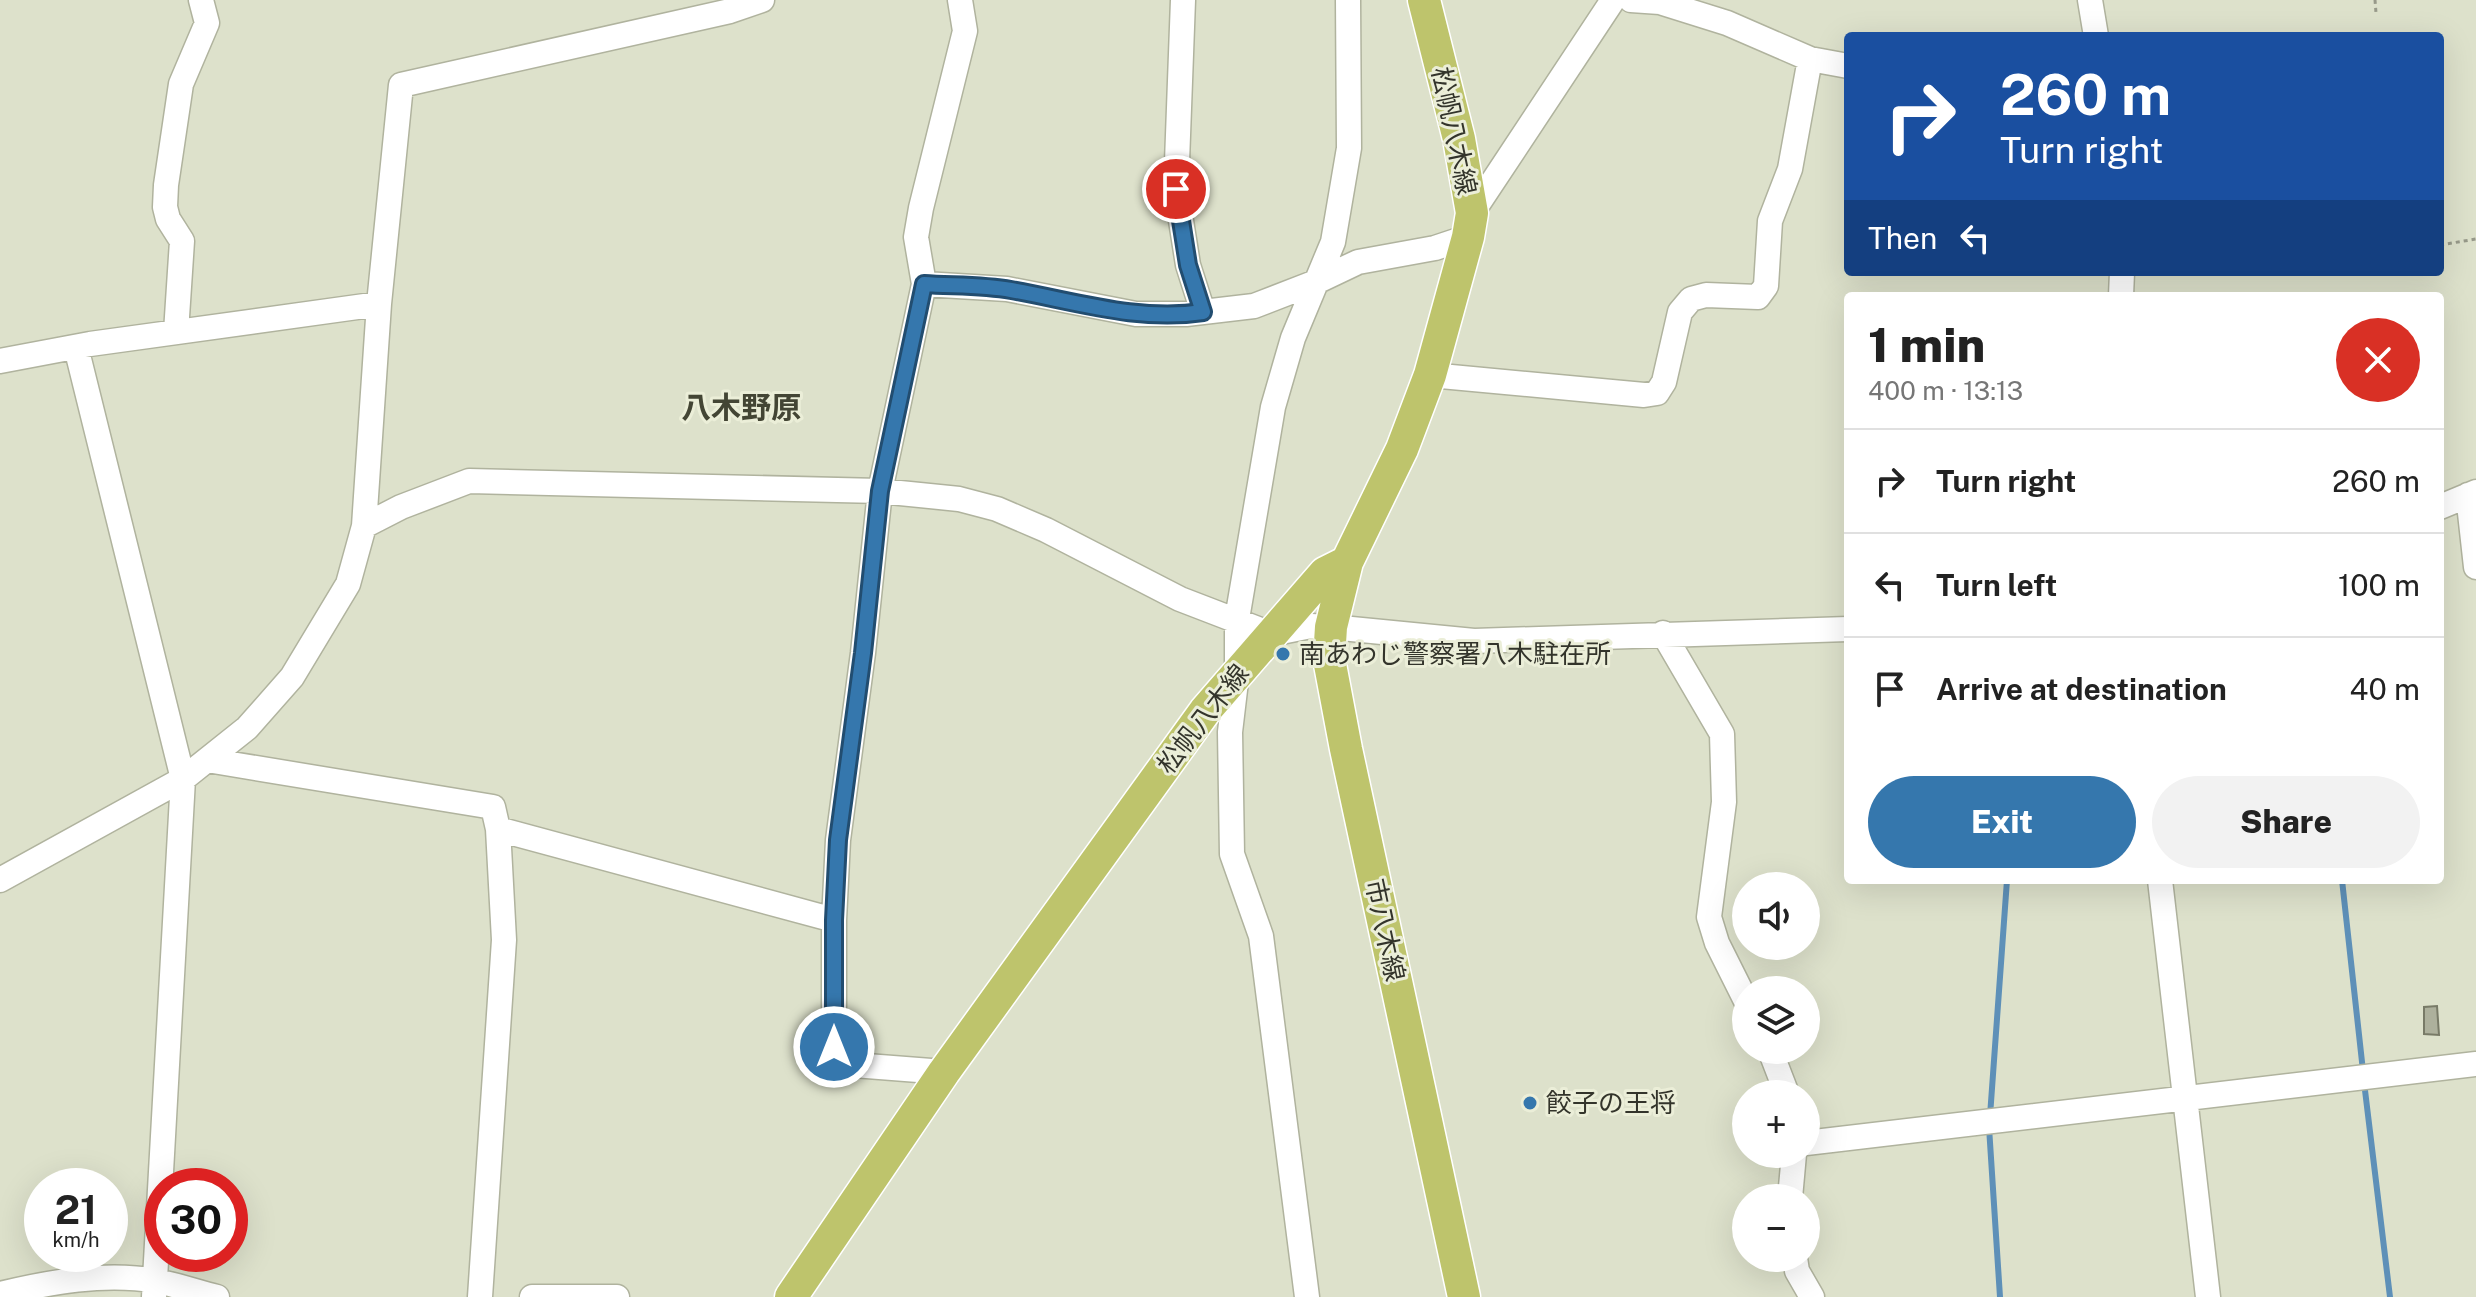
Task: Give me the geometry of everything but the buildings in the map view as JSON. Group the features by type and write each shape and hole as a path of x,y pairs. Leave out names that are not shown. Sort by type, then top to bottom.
{"main road":[{"name":"松帆八木線","path":"791,1297 944,1072 1205,711 1325,573 1347,562 1402,449 1430,375 1470,225 1459,139 1424,0"},
{"name":"市八木線","path":"1347,562 1331,627 1329,659 1464,1297"}],"street":[{"path":"176,332 182,241 168,219 166,185 181,84 207,23 201,0"},
{"path":"0,880 183,779 247,728 292,677 348,584 364,526 379,304 401,85 730,11 762,0"},
{"path":"944,1072 841,1064 834,1047 834,920 838,840 863,653 880,491 924,284 916,237 965,31 960,0"},
{"path":"1183,0 1176,189 1188,265 1203,312"},
{"path":"1307,1297 1261,936 1232,854 1230,732 1237,673 1237,619 1273,407 1293,338 1333,242 1349,148 1348,0"},
{"path":"924,284 1007,289 1136,314 1186,314 1254,306 1358,262 1435,248 1470,225 1613,0"},
{"path":"1631,0 1660,2 1727,23 1810,59 1844,65"},
{"path":"2090,0 2095,32"},
{"path":"1430,375 1644,395 1657,393 1664,382 1680,312 1691,299 1706,295 1758,297 1766,286 1770,221 1790,169 1810,59"},
{"path":"0,361 76,347 379,304"},
{"path":"76,347 183,779 154,1289"},
{"path":"364,526 401,507 469,481 880,491 959,499 997,509 1046,530 1180,599 1271,634 1311,626 1474,641 1844,629"},
{"path":"2444,505 2472,493 2476,567"},
{"path":"1663,633 1722,734 1724,802 1709,917 1717,943 1734,976"},
{"path":"207,760 493,807 498,829 504,940 480,1297"},
{"path":"498,829 834,920"},
{"path":"2160,884 2208,1297"},
{"path":"1820,1141 2476,1064"},
{"path":"1798,1272 1812,1297"},
{"path":"0,1294 38,1285 106,1278 154,1289 217,1297"},
{"path":"532,1297 617,1297"}],"path":[{"path":"2375,0 2376,13"},
{"path":"2444,244 2476,239"}],"waterway":[{"path":"1990,1116 2007,884"},
{"path":"2342,884 2363,1071"},
{"path":"2364,1082 2390,1297"},
{"path":"1989,1127 2000,1297"}],"place":[{"name":"南あわじ警察署八木駐在所","path":"1283,654"},
{"name":"餃子の王将","path":"1530,1103"}],"district":[{"name":"八木野原","path":"741,408"}],"route":[{"path":"834,1047 834,920 838,840 863,653 880,491 924,284 1007,289 1136,314 1203,312 1188,265 1176,189"}]}
